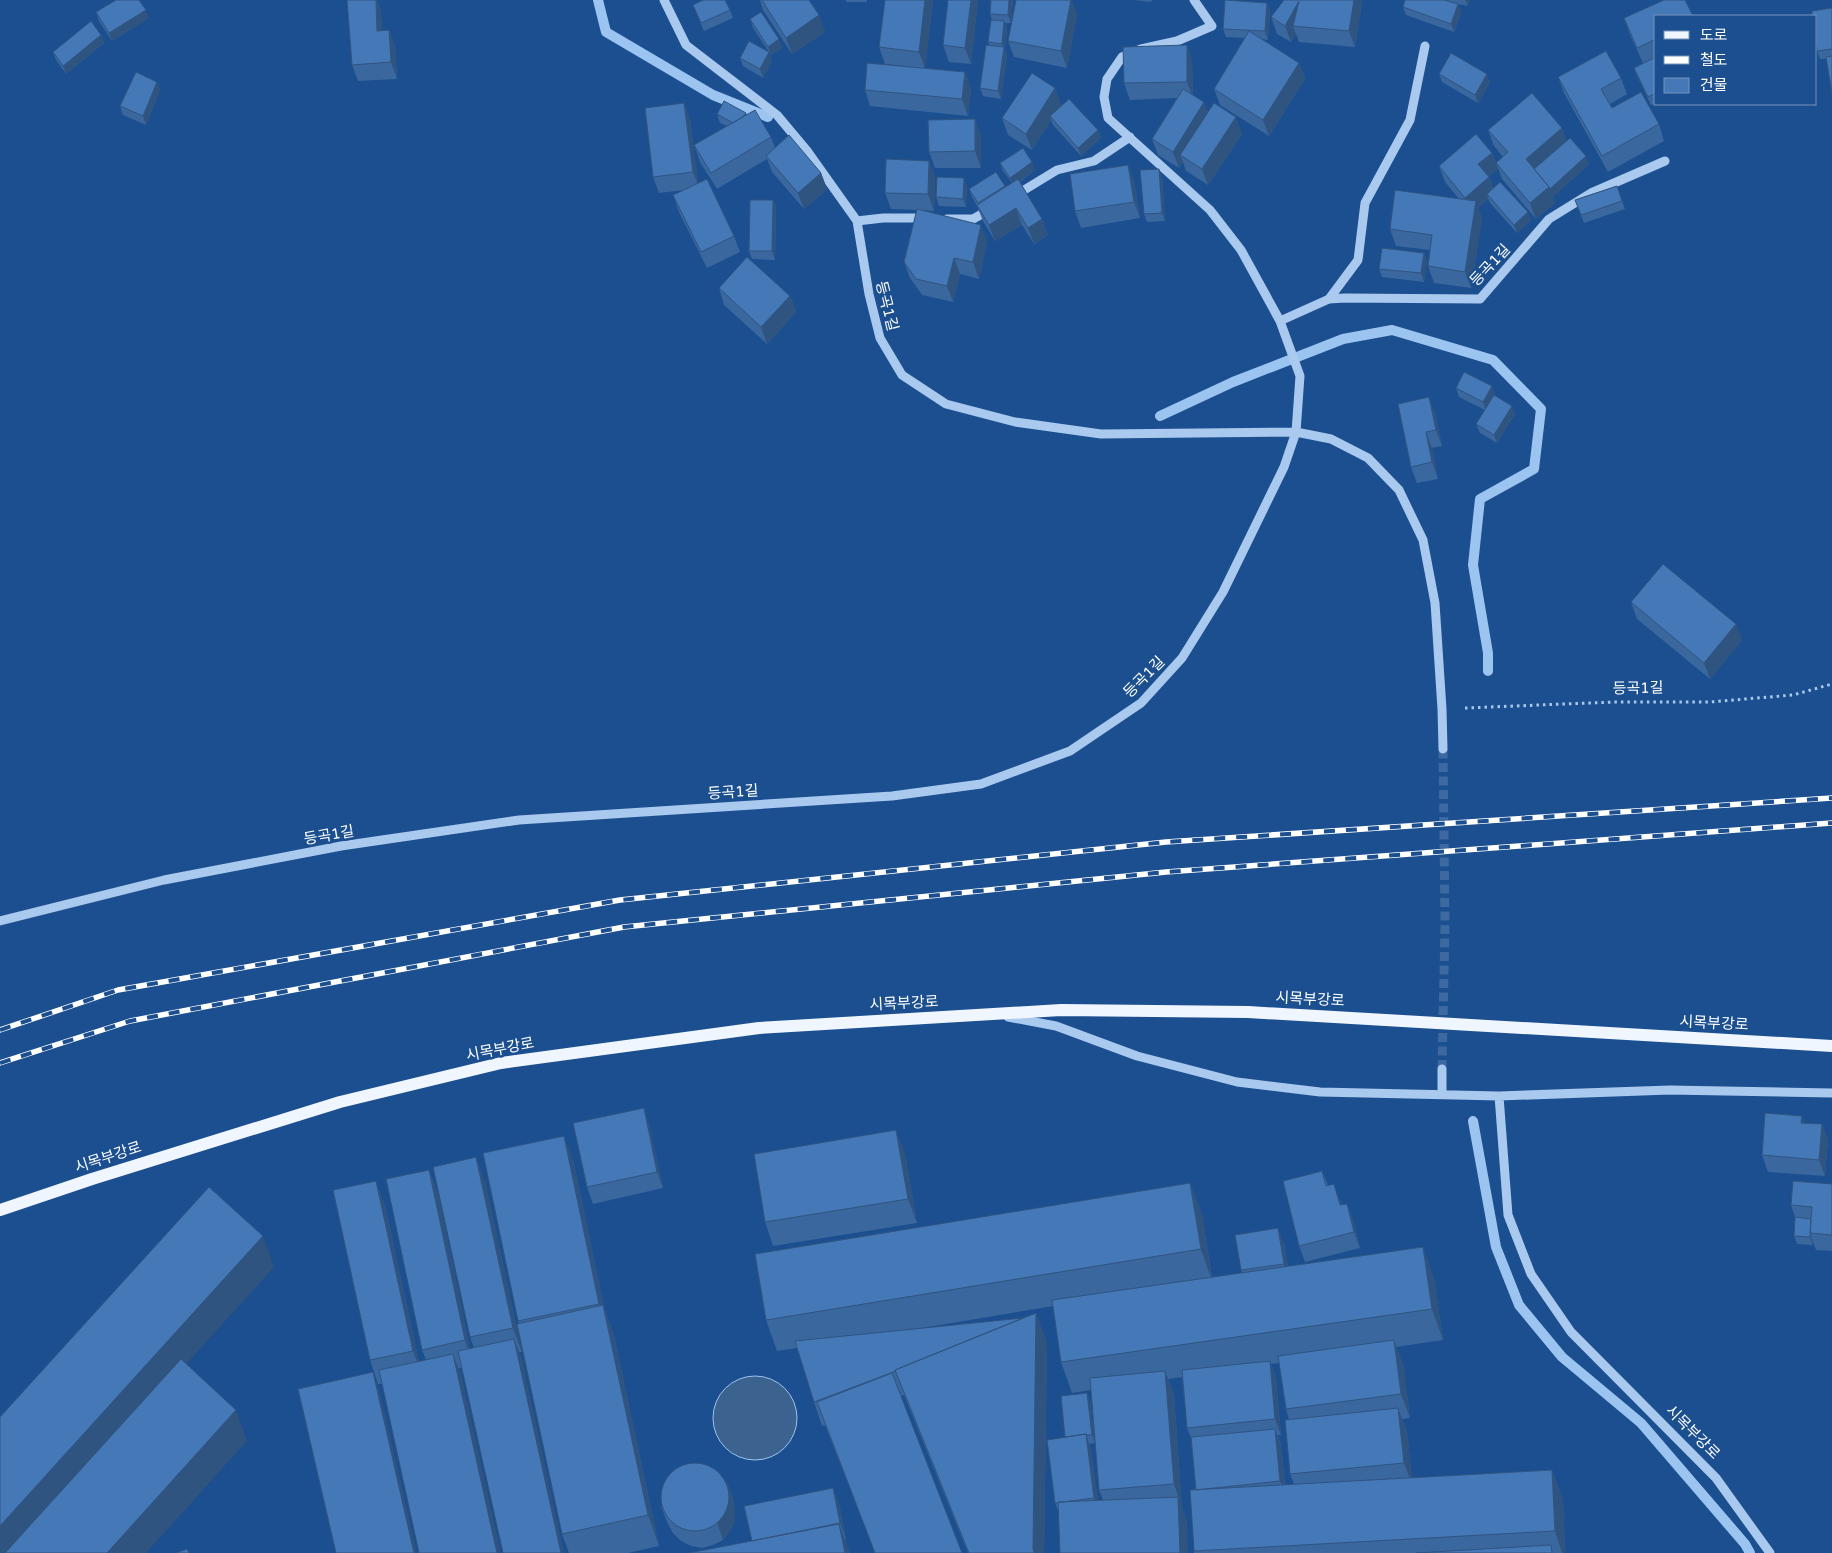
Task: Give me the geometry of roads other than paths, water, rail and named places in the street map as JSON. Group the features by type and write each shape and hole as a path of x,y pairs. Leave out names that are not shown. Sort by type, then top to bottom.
{"main road":[{"name":"시목부강로","path":"0,1210 92,1179 340,1102 501,1063 759,1028 1060,1010 1248,1012 1832,1046"}],"street":[{"name":"등곡1길","path":"664,0 686,45 777,115 808,152 857,221 869,294 880,338 902,375 946,404 1015,422 1101,434 1296,432 1331,439 1368,458 1399,490 1423,540 1435,603 1443,749"},
{"path":"1194,0 1212,26 1177,41 1141,49 1122,57 1107,79 1104,98 1108,118 1210,210 1241,250 1280,321 1300,376 1296,432"},
{"path":"1329,299 1358,260 1365,203 1410,120 1426,46"},
{"path":"857,221 883,218 972,219 1057,170 1094,161 1130,137"},
{"name":"등곡1길","path":"1280,321 1329,299 1480,299 1549,219 1591,193 1665,161"},
{"name":"등곡1길","path":"0,921 164,880 342,846 519,820 892,796 982,784 1070,752 1141,703 1182,658 1222,592 1284,467 1296,432"},
{"path":"994,1014 1056,1026 1137,1056 1237,1082 1320,1092 1442,1093 1499,1096 1670,1090 1832,1093"},
{"path":"1442,1069 1442,1093"},
{"name":"시목부강로","path":"1499,1096 1508,1215 1531,1274 1572,1332 1716,1478 1770,1553"}],"water":[{"path":"755,1376 771,1379 785,1388 794,1402 797,1418 794,1434 785,1448 771,1457 755,1460 739,1457 725,1448 716,1434 713,1418 716,1402 725,1388 739,1379"}],"waterway":[{"path":"598,0 606,32 713,95 768,117"},
{"path":"1160,416 1233,382 1343,339 1392,330 1493,360 1541,409 1534,469 1480,499 1473,565 1488,653 1488,671"},
{"path":"1473,1121 1496,1247 1519,1305 1562,1357 1641,1423 1745,1544 1750,1553"}],"tunnel":[{"path":"1442,1069 1445,925 1443,749"}],"railway":[{"path":"0,1030 118,990 620,900 1166,842 1832,798"},
{"path":"0,1063 130,1021 624,927 1166,872 1832,823"}]}
